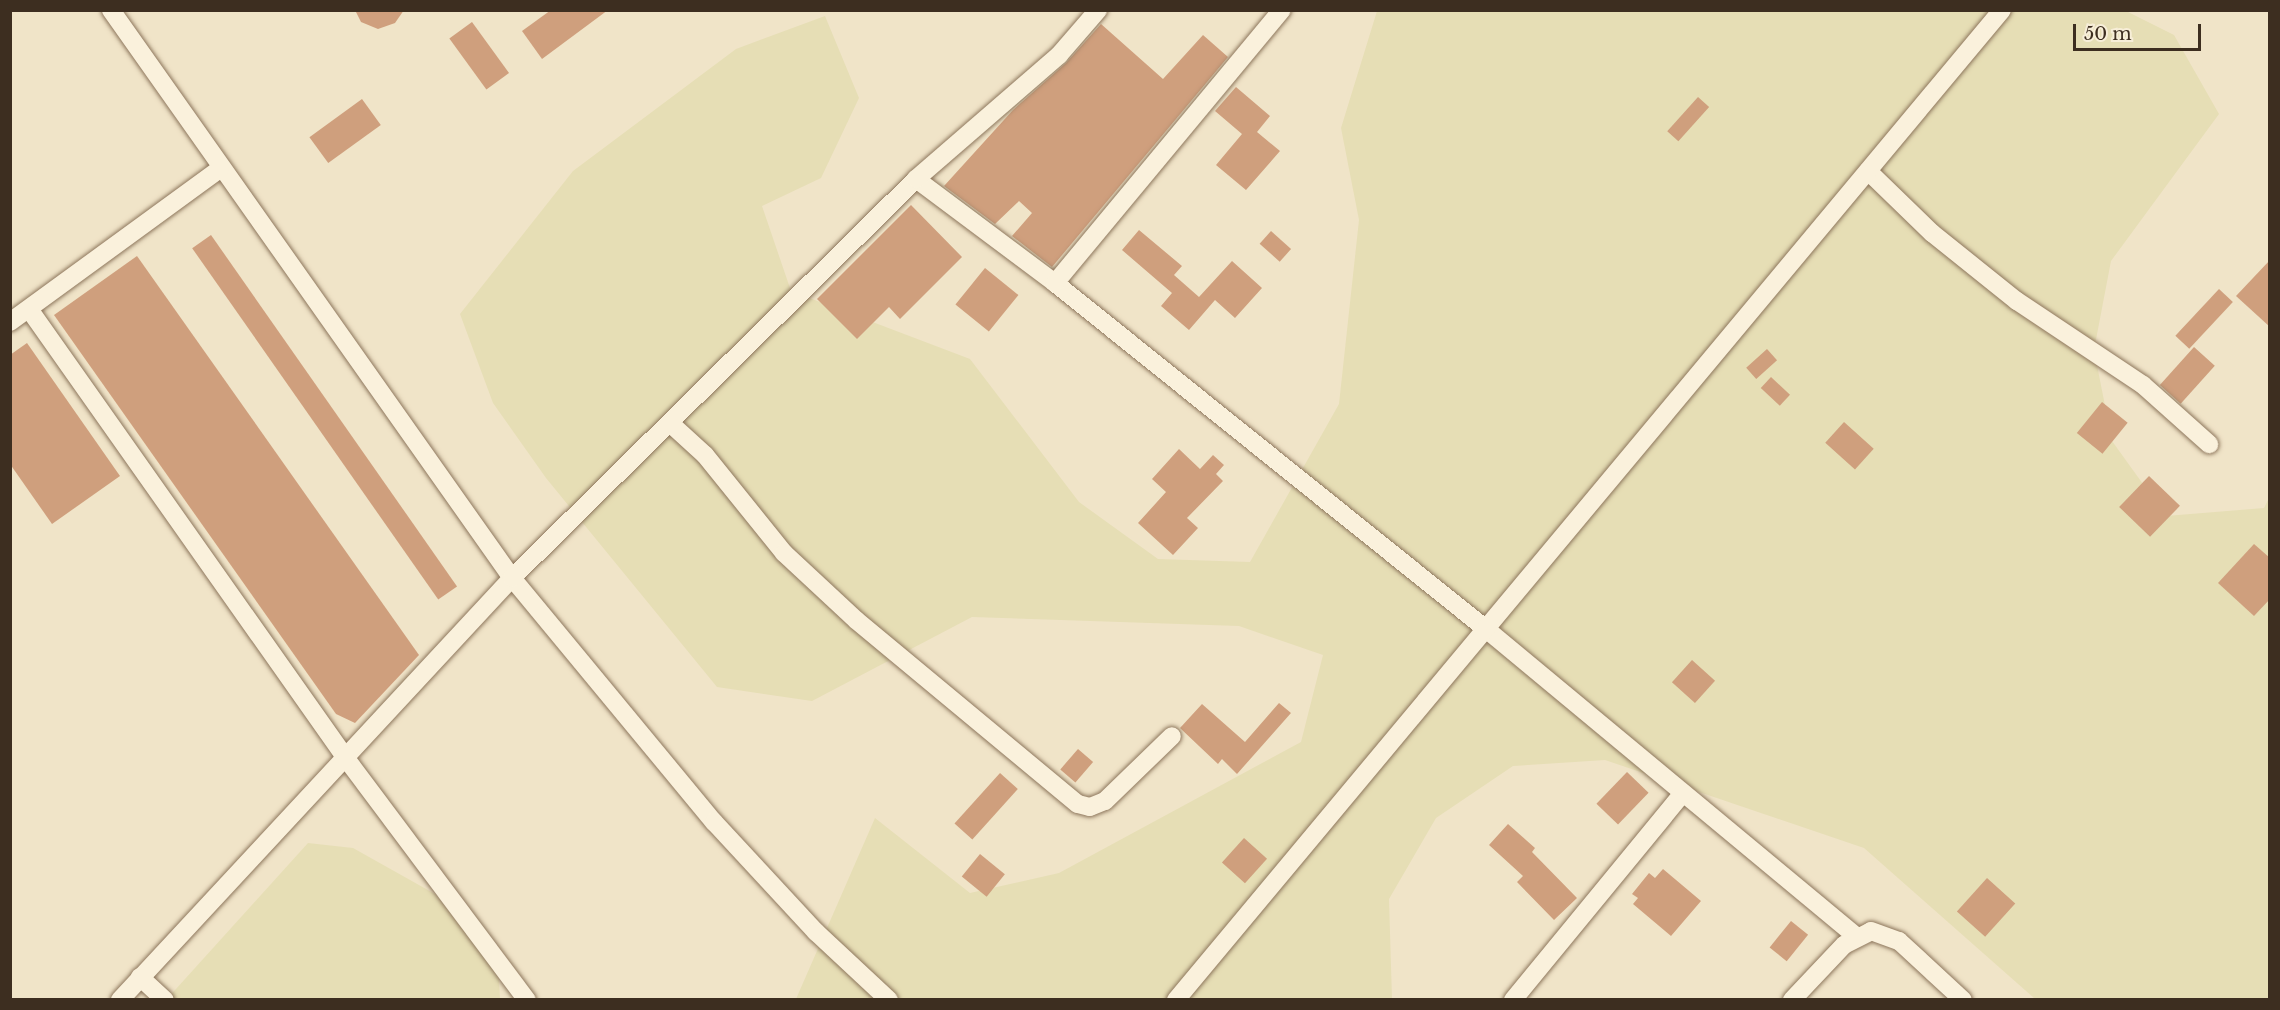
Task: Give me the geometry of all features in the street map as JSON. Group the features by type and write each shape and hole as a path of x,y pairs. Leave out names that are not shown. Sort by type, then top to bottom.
{"street":[{"path":"111,10 220,169 512,578 714,822 816,932 889,999"},
{"path":"120,999 512,578 671,424 916,179 1059,55 1098,10"},
{"path":"1055,283 1282,10"},
{"path":"1176,999 2002,10"},
{"path":"10,322 220,169"},
{"path":"1868,171 1932,233 1983,274 2143,385 2209,444"},
{"path":"916,179 1055,283 1486,629 1856,936"},
{"path":"29,309 345,757 527,999"},
{"path":"671,424 705,455 792,560 856,620 1078,804 1089,807 1105,801 1172,736"},
{"path":"1513,999 1683,793"},
{"path":"1792,999 1856,936 1871,932 1899,941 1963,999"},
{"path":"140,977 165,999"}],"shaded area":[{"path":"1377,11 2126,11 2174,35 2219,114 2111,261 2094,350 2112,441 2166,516 2264,508 2269,498 2269,999 2035,999 1864,848 1605,760 1513,766 1436,818 1389,899 1392,999 796,999 875,818 970,893 1059,873 1301,742 1323,655 1239,626 972,617 812,701 717,687 546,478 493,403 460,314 573,171 736,49 825,16 859,98 821,178 762,206 791,291 970,359 1079,502 1158,559 1250,562 1339,404 1359,220 1341,128"},
{"path":"308,843 353,848 435,894 498,963 500,999 166,1000"}],"building":[{"path":"355,10 404,10 395,23 378,29 361,22"},
{"path":"551,10 608,10 542,59 522,31"},
{"path":"472,22 509,73 486,89 449,38"},
{"path":"1101,24 1163,79 1203,35 1228,57 1052,267 1012,236 1032,213 1019,201 995,224 944,186 1013,110 1066,63"},
{"path":"1236,87 1270,116 1257,132 1280,151 1246,190 1216,165 1242,134 1215,111"},
{"path":"1698,97 1709,107 1678,141 1667,131"},
{"path":"362,99 381,125 328,163 309,137"},
{"path":"911,205 962,257 900,319 889,307 857,339 817,299"},
{"path":"1139,230 1182,266 1174,275 1199,297 1232,261 1262,288 1235,318 1215,300 1189,330 1161,306 1172,293 1122,250"},
{"path":"1271,231 1291,249 1280,262 1260,244"},
{"path":"211,235 457,586 438,600 192,248"},
{"path":"137,256 419,655 355,723 336,714 54,315"},
{"path":"2270,260 2270,327 2236,296"},
{"path":"985,268 1018,295 989,332 955,305"},
{"path":"2219,289 2233,302 2189,349 2175,336"},
{"path":"27,343 120,476 52,524 10,464 10,355"},
{"path":"2194,347 2215,366 2181,404 2160,385"},
{"path":"1767,349 1777,360 1756,379 1746,368"},
{"path":"1771,377 1790,395 1780,406 1761,388"},
{"path":"2102,402 2128,423 2102,454 2077,433"},
{"path":"1844,422 1874,449 1855,470 1825,443"},
{"path":"1179,449 1200,469 1213,455 1224,465 1216,474 1223,481 1187,518 1198,528 1173,555 1138,523 1166,492 1152,479"},
{"path":"2149,476 2180,506 2150,537 2119,507"},
{"path":"2254,544 2270,558 2270,599 2254,616 2218,583"},
{"path":"1692,660 1715,681 1695,703 1672,682"},
{"path":"1279,703 1291,713 1237,774 1222,759 1218,764 1180,728 1202,704 1245,742"},
{"path":"1078,749 1093,762 1075,782 1060,769"},
{"path":"1627,772 1649,793 1618,824 1596,804"},
{"path":"1000,773 1018,789 972,840 954,824"},
{"path":"1508,824 1535,848 1532,852 1577,898 1554,920 1517,882 1523,876 1489,845"},
{"path":"1244,838 1267,859 1245,883 1222,863"},
{"path":"980,854 1005,874 987,897 962,877"},
{"path":"1663,869 1701,901 1671,936 1633,904 1638,898 1632,894 1649,873 1655,878"},
{"path":"1987,878 2015,903 1985,937 1957,911"},
{"path":"1791,921 1808,935 1787,961 1770,947"}]}
